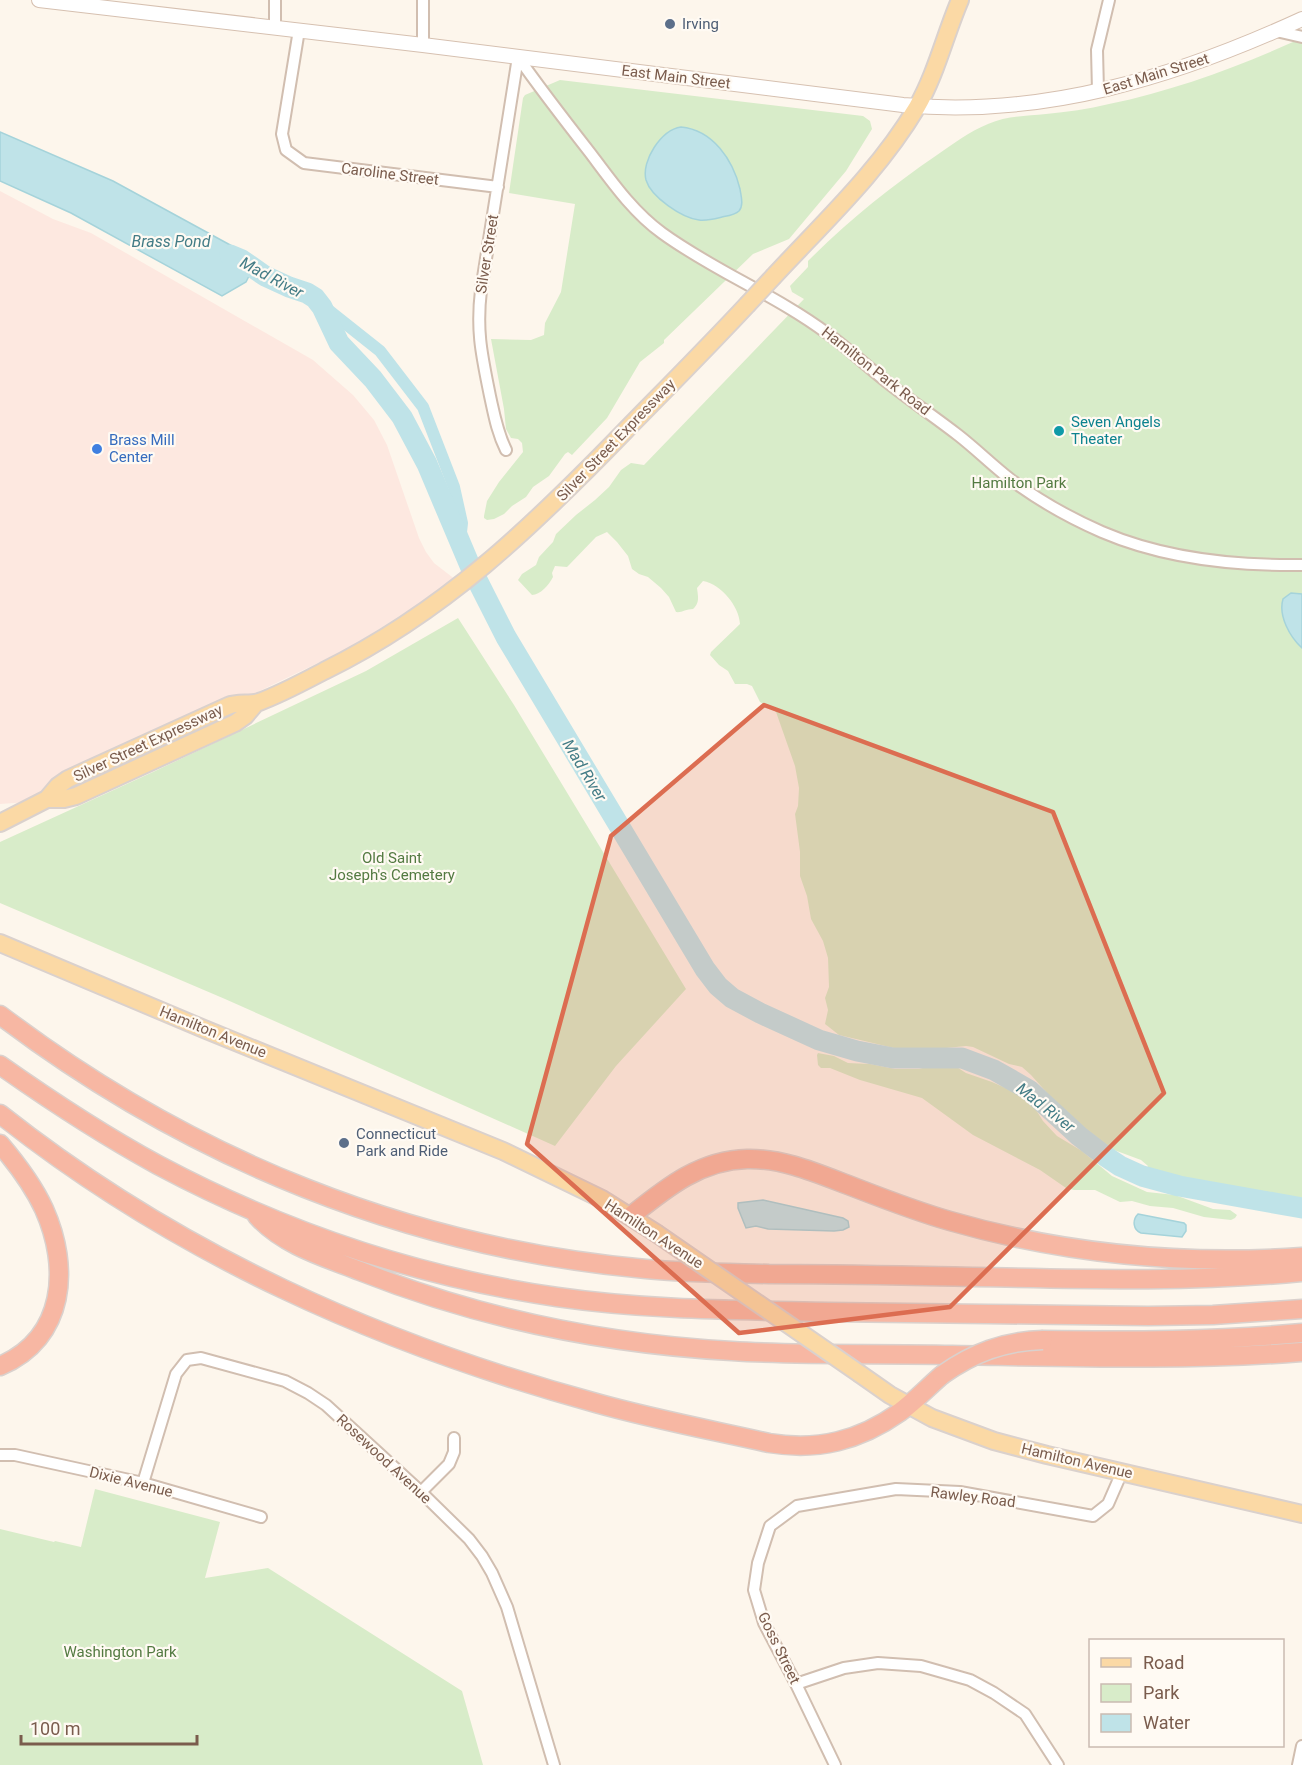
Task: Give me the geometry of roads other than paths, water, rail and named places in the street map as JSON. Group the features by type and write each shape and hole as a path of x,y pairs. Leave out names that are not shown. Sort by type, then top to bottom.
{"highway":[{"path":"0,1015 114,1093 187,1134 256,1168 364,1211 436,1232 508,1249 621,1267 701,1273 1157,1279 1302,1272"},
{"path":"0,1065 131,1150 249,1208 345,1246 412,1267 531,1293 624,1305 715,1310 1148,1316 1213,1315 1302,1309"},
{"path":"0,1114 106,1191 168,1229 224,1261 346,1319 477,1367 620,1410 769,1443 793,1446 819,1445 851,1437 884,1422 908,1405 942,1375 965,1360 993,1347 1022,1341 1169,1341 1302,1334"},
{"path":"0,1144 28,1180 44,1210 56,1245 60,1273 55,1307 45,1329 23,1354 0,1366"},
{"path":"631,1216 666,1188 693,1172 724,1161 758,1159 798,1167 946,1220 1044,1243 1110,1253 1172,1258 1302,1257"},
{"path":"249,1208 283,1238 344,1265 419,1293 496,1316 624,1341 697,1349 771,1353 1165,1358 1302,1352"}],"main road":[{"name":"East Main Street","path":"39,0 917,106 959,108 1023,103 1098,91 1167,74 1226,52 1302,19"},
{"name":"Silver Street Expressway","path":"0,823 47,799 64,800 76,796 236,723 256,703 379,642 416,618 525,531 580,478 869,175 890,148 917,106 960,0"},
{"name":"Hamilton Avenue","path":"0,944 495,1148 574,1185 631,1216 908,1405 947,1424 994,1441 1302,1514"}],"street":[{"path":"275,0 275,27"},
{"path":"423,0 423,45"},
{"path":"1098,91 1097,50 1109,0"},
{"name":"Caroline Street","path":"299,30 282,134 286,150 304,163 498,187"},
{"path":"1276,31 1302,37"},
{"name":"Silver Street","path":"506,450 498,430 478,330 481,290 518,57"},
{"name":"Hamilton Park Road","path":"518,57 616,187 634,209 653,226 674,241 821,328 1032,494 1095,529 1156,550 1237,564 1302,565"},
{"name":"Rosewood Avenue","path":"143,1483 176,1374 187,1360 201,1358 285,1381 308,1393 326,1406 421,1492 469,1539 482,1556 500,1589 554,1765"},
{"path":"421,1492 449,1464 454,1452 454,1438"},
{"name":"Dixie Avenue","path":"0,1455 15,1455 143,1483 261,1518"},
{"name":"Rawley Road","path":"770,1526 797,1506 896,1489 960,1492 1093,1516 1108,1504 1122,1472"},
{"name":"Goss Street","path":"770,1526 758,1563 754,1590 764,1623 835,1765"},
{"path":"796,1684 844,1668 878,1663 921,1666 970,1680 1025,1714 1058,1765"},
{"path":"1298,1765 1302,1746"}],"water":[{"path":"681,127 703,134 712,140 727,157 740,189 742,203 741,209 737,212 708,220 699,220 668,206 649,187 645,172 654,148 666,134"},
{"name":"Brass Pond","path":"0,132 113,181 243,252 248,256 253,268 246,282 222,296 71,213 0,181"},
{"path":"1291,593 1302,594 1302,648 1289,632 1282,612 1283,599"},
{"path":"763,1200 843,1218 848,1221 849,1227 834,1231 768,1229 756,1226 746,1228 738,1203"},
{"path":"1138,1214 1184,1223 1186,1231 1182,1237 1141,1233 1134,1225"}],"waterway":[{"name":"Mad River","path":"230,255 242,260 265,276 315,298 322,307 339,343 373,379 402,417 427,464 471,568 506,637 705,969 718,986 732,998 760,1013 819,1040 893,1058 962,1058 994,1070 1029,1090 1079,1136 1105,1156 1142,1176 1179,1186 1302,1208"},
{"path":"317,301 380,351 423,407 454,487 462,523 460,541"}],"place":[{"name":"Irving","path":"670,24"},
{"name":"Seven Angels Theater","path":"1059,431"},
{"name":"Brass Mill Center","path":"97,449"},
{"name":"Connecticut Park and Ride","path":"344,1143"}],"park label":[{"name":"Hamilton Park","path":"1019,483"},
{"name":"Old Saint Joseph's Cemetery","path":"392,866"},
{"name":"Washington Park","path":"120,1652"}]}
